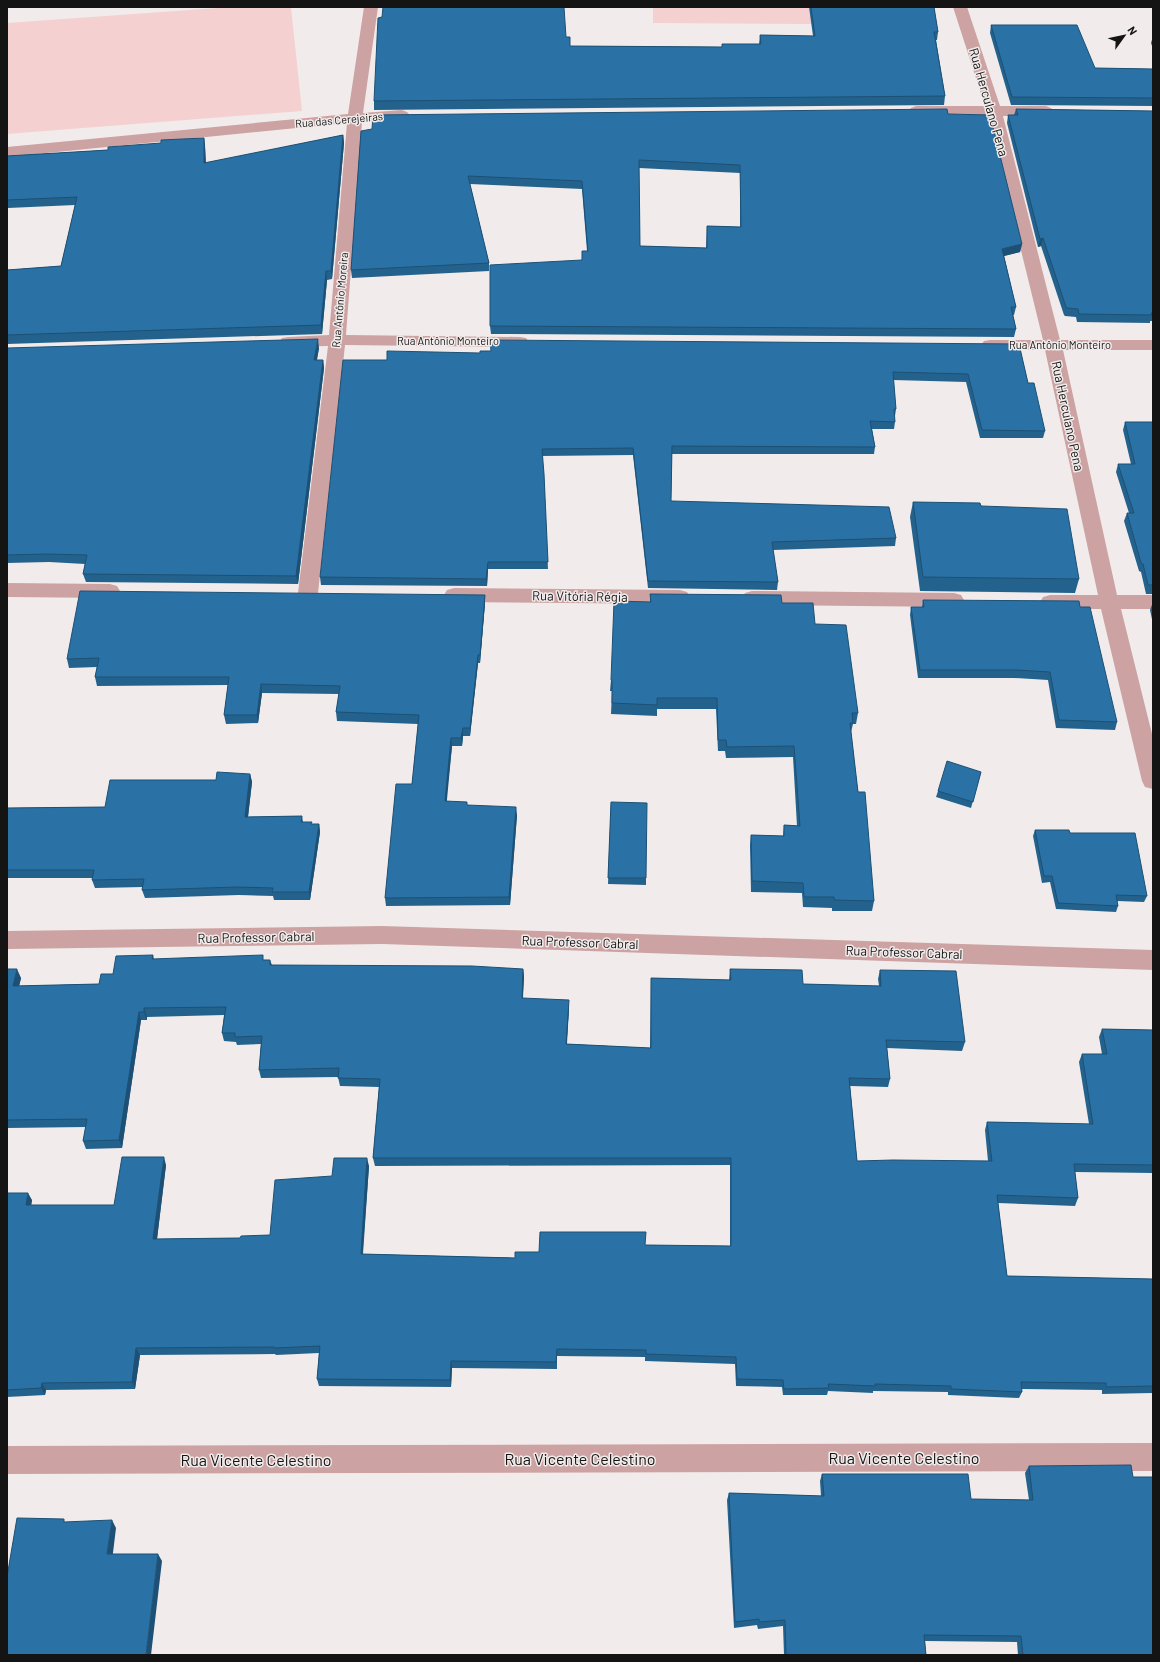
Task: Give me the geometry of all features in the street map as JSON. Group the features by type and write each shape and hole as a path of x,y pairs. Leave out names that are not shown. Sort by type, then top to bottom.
{"street":[{"name":"Rua Antônio Moreira","path":"308,593 337,340 355,118 371,7"},
{"name":"Rua Herculano Pena","path":"960,7 994,110 1053,345 1109,602 1153,781"},
{"path":"898,111 1057,111"},
{"name":"Rua das Cerejeiras","path":"7,152 355,118 419,115"},
{"name":"Rua Antônio Monteiro","path":"274,342 337,340 536,342"},
{"name":"Rua Antônio Monteiro","path":"974,345 1153,345"},
{"path":"7,590 126,591"},
{"name":"Rua Vitória Régia","path":"435,594 696,598"},
{"path":"736,598 974,601"},
{"path":"1030,601 1153,602"},
{"name":"Rua Professor Cabral","path":"7,940 382,936 1153,960"},
{"name":"Rua Vicente Celestino","path":"7,1460 1153,1457"}],"shaded area":[{"path":"232,7 291,7 302,111 7,134 7,23"},
{"path":"653,7 810,7 812,24 653,23"}],"building":[{"path":"383,7 564,7 566,37 570,37 570,46 722,47 722,44 761,44 760,35 815,36 811,7 934,7 938,32 934,32 945,96 374,101 378,18 382,17"},
{"path":"991,25 1077,25 1095,68 1153,69 1153,98 1012,97"},
{"path":"947,109 948,114 990,115 1022,244 1002,249 1016,307 1011,307 1016,329 490,326 490,265 582,260 582,251 588,251 582,181 468,176 489,263 351,270 361,131 372,129 373,115","holes":["639,160 740,165 741,227 707,226 707,248 640,246"]},
{"path":"1016,109 1153,111 1152,315 1079,314 1078,309 1066,307 1043,238 1040,239 1008,115 1018,115"},
{"path":"343,135 331,271 326,271 321,325 7,335 7,270 61,266 77,197 7,200 7,156 108,150 108,147 161,143 161,140 204,138 204,163"},
{"path":"318,339 314,360 323,360 296,576 83,574 87,555 7,555 7,348"},
{"path":"490,340 1019,344 1028,383 1034,383 1045,431 982,430 968,374 893,372 896,409 894,409 895,422 870,421 875,447 672,446 671,501 889,507 896,538 772,542 778,582 648,581 633,448 542,449 548,562 488,562 486,579 320,577 343,360 387,360 387,351 480,353 480,351 491,351"},
{"path":"1125,422 1153,422 1153,585 1148,585 1143,564 1141,563 1127,513 1134,513 1118,464 1135,464"},
{"path":"913,502 980,503 981,506 1067,509 1079,579 923,577"},
{"path":"80,591 485,595 480,655 478,655 470,728 463,728 461,738 451,738 445,801 467,802 467,805 516,807 509,897 385,898 396,784 412,784 419,715 336,712 340,686 261,684 257,715 224,715 229,677 95,677 99,658 67,659"},
{"path":"650,594 781,595 782,603 813,603 815,624 846,625 858,713 852,713 853,723 850,723 858,792 865,792 874,901 834,900 834,897 804,897 803,883 752,881 751,835 784,836 784,825 800,826 794,746 727,747 726,740 718,740 717,698 657,698 657,705 612,703 611,680 614,601 651,602"},
{"path":"923,600 1079,601 1080,607 1090,607 1117,722 1059,720 1050,672 1016,670 920,670 911,607 924,607"},
{"path":"947,761 981,772 973,802 938,791"},
{"path":"217,772 250,774 245,817 302,816 301,822 312,822 311,824 319,824 309,892 272,892 273,888 237,887 142,890 144,879 92,880 94,870 7,870 7,808 105,807 110,780 216,780"},
{"path":"611,802 647,803 646,878 608,878"},
{"path":"1035,830 1069,830 1070,833 1135,833 1147,896 1116,895 1118,906 1058,903 1052,876 1044,876"},
{"path":"153,955 152,959 263,955 263,960 270,960 270,965 472,966 523,969 522,998 569,1000 566,1044 651,1048 651,978 731,980 730,969 802,970 803,984 881,986 880,970 956,971 965,1042 886,1040 890,1079 849,1078 857,1161 992,1161 987,1122 1093,1124 1082,1054 1107,1054 1102,1029 1153,1030 1153,1165 1074,1164 1078,1198 997,1195 1007,1276 1153,1279 1153,1386 1106,1387 1106,1383 1021,1382 1022,1392 951,1389 951,1386 875,1384 875,1386 828,1384 829,1388 784,1389 783,1380 737,1379 736,1357 646,1354 646,1350 557,1349 556,1362 451,1361 450,1380 317,1379 320,1346 274,1348 136,1348 132,1382 42,1383 41,1388 7,1390 7,1193 28,1193 26,1205 114,1205 122,1157 164,1157 153,1239 240,1238 241,1236 270,1235 275,1180 332,1176 334,1158 367,1158 361,1254 515,1258 515,1252 539,1252 540,1232 646,1232 645,1245 731,1246 731,1158 373,1158 380,1079 338,1078 339,1068 259,1070 262,1036 235,1037 235,1033 222,1033 226,1007 144,1008 144,1012 139,1012 119,1140 83,1141 87,1119 7,1120 7,969 17,969 13,986 99,984 101,974 113,974 116,956"},
{"path":"1131,1465 1133,1477 1153,1477 1153,1655 1023,1655 1021,1636 924,1635 926,1655 786,1655 785,1620 759,1622 759,1619 735,1622 729,1493 824,1496 822,1474 968,1474 971,1499 1033,1500 1029,1466"},
{"path":"17,1518 64,1519 64,1522 112,1520 107,1554 158,1554 146,1655 7,1655 7,1577"}]}
